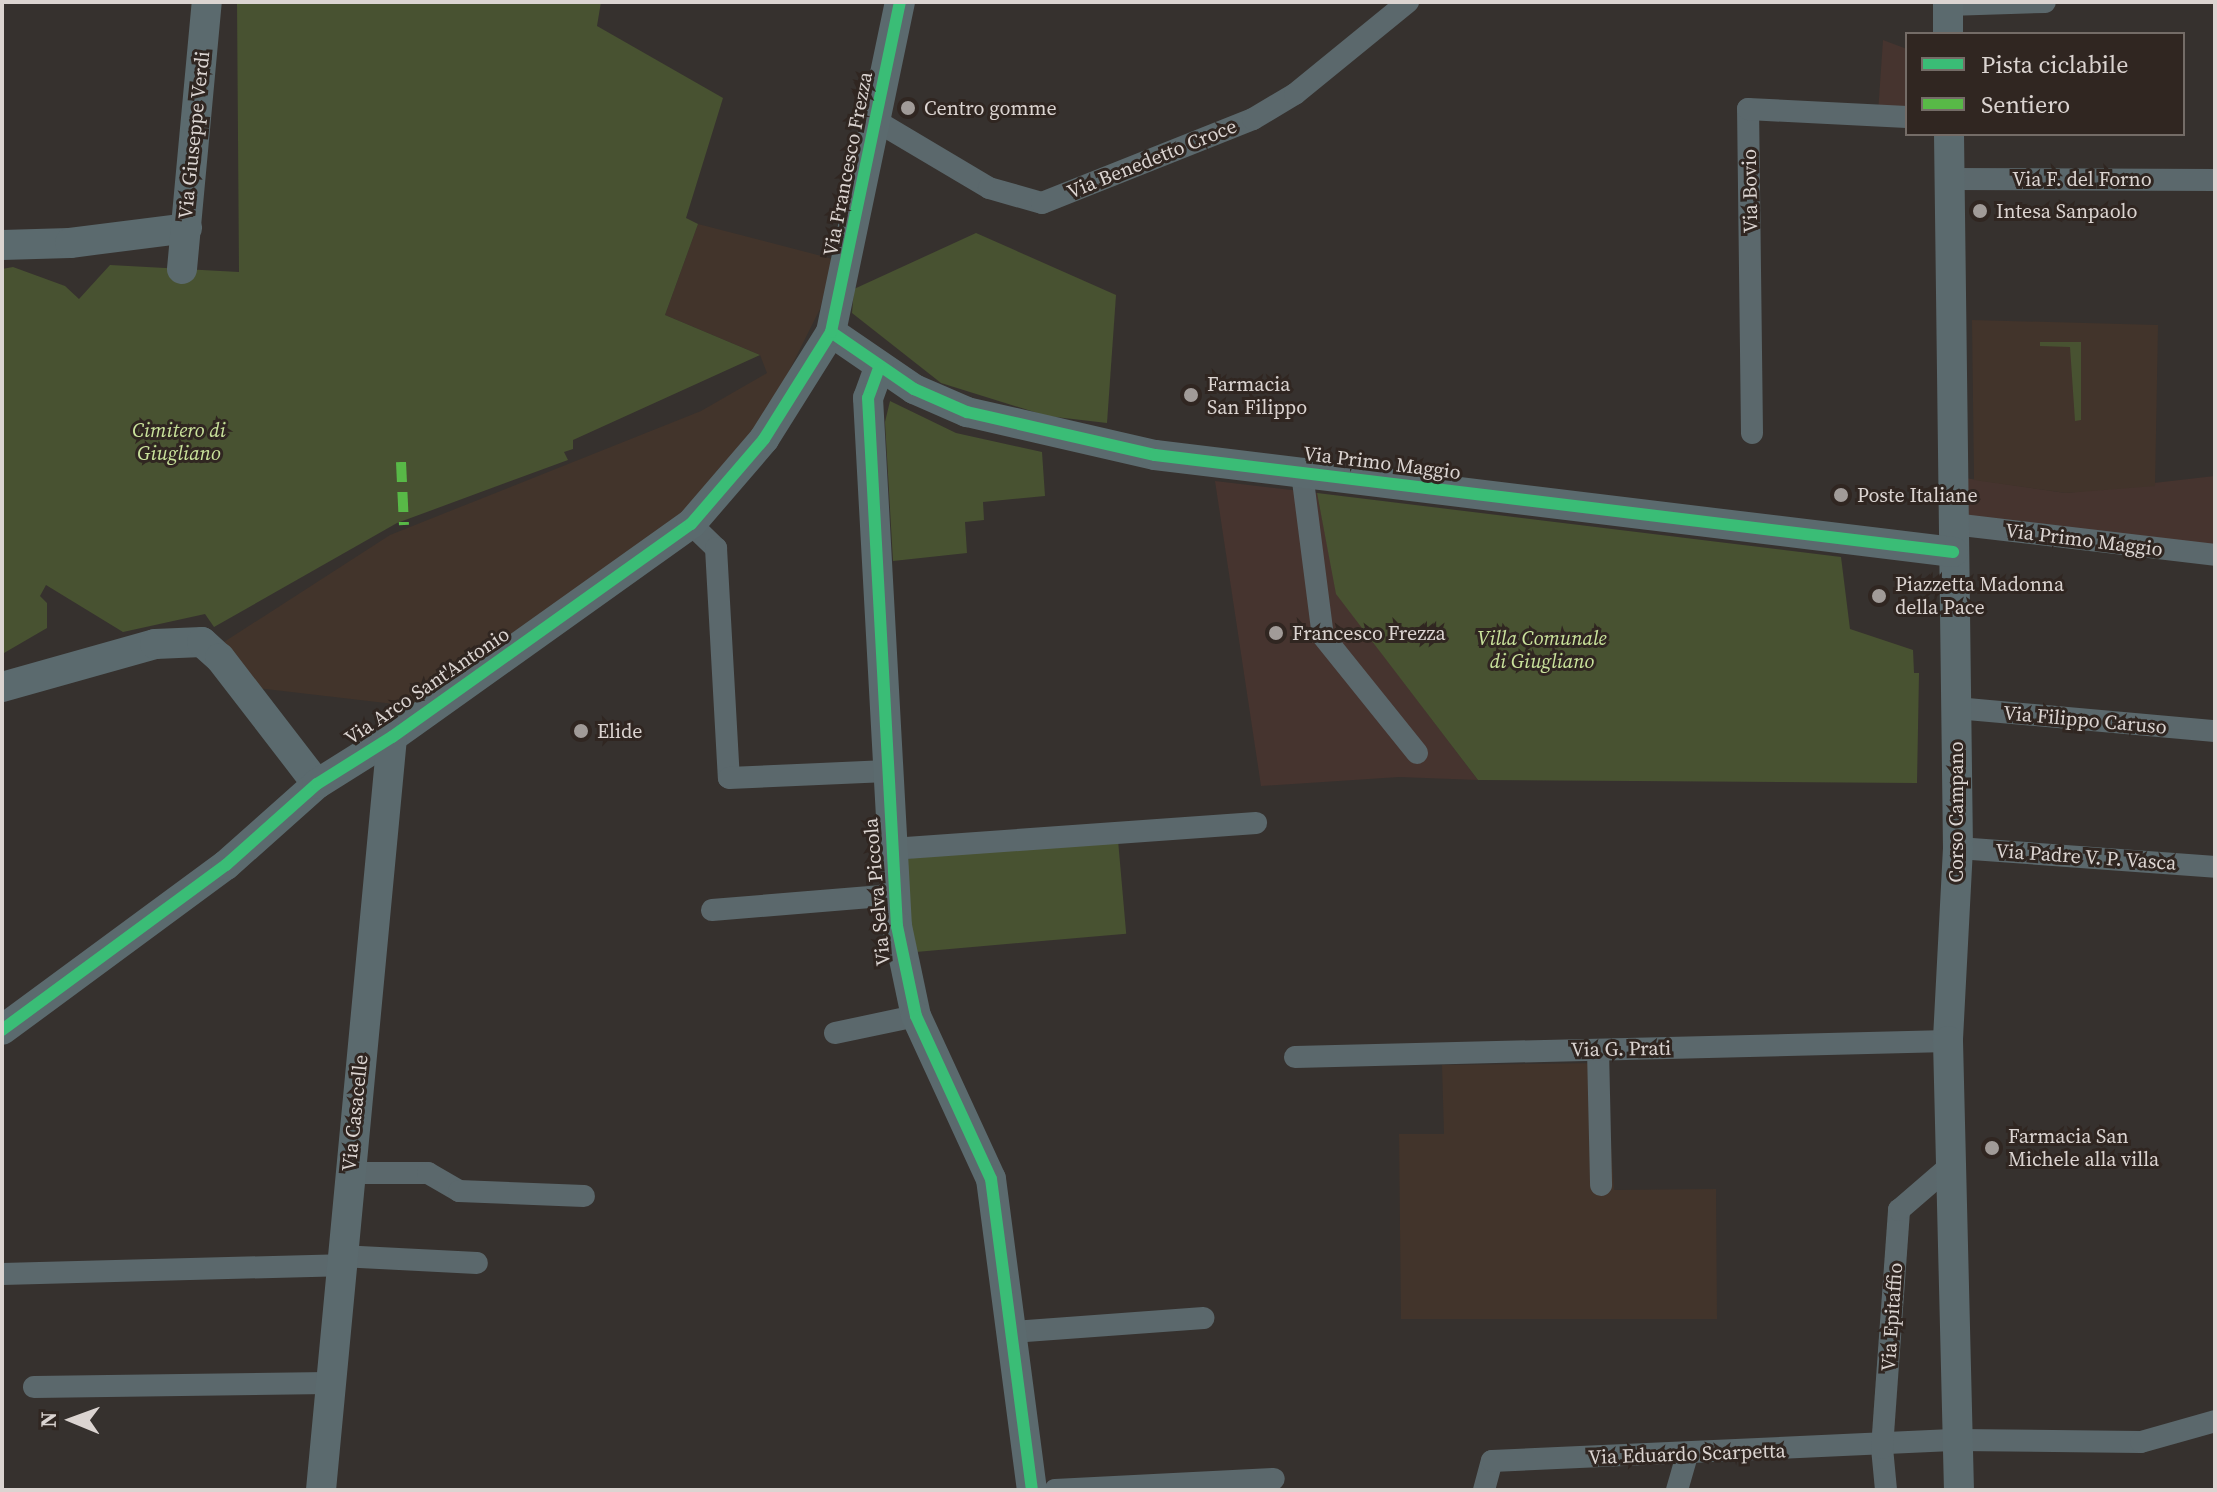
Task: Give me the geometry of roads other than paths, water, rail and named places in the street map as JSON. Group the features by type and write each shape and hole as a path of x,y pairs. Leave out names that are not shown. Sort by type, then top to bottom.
{"street":[{"name":"Via Giuseppe Verdi","path":"2,245 70,243 187,228 207,2"},
{"name":"Via Francesco Frezza","path":"831,332 878,122 900,2"},
{"name":"Via Benedetto Croce","path":"878,122 989,188 1042,203 1253,119 1295,94 1408,2"},
{"path":"1948,14 2045,2"},
{"name":"Via Bovio","path":"1752,433 1748,109 1905,117"},
{"name":"Corso Campano","path":"1949,136 1958,848 1948,1041 1959,1490"},
{"name":"Via F. del Forno","path":"1949,179 2215,180"},
{"path":"182,269 187,228"},
{"name":"Via Primo Maggio","path":"831,332 879,368 967,412 1032,431 1155,455 1302,473 1953,538 2215,555"},
{"name":"Via Arco Sant'Antonio","path":"2,1030 226,865 317,784 392,737 691,524 764,439 831,332"},
{"name":"Via Selva Piccola","path":"879,368 868,398 894,895 916,1016 991,1179 1032,1490"},
{"path":"1302,473 1323,636 1417,753"},
{"path":"691,524 716,548 729,778 887,771"},
{"path":"2,687 155,644 202,642 220,658 317,784"},
{"name":"Via Filippo Caruso","path":"1956,708 2215,731"},
{"name":"Via Casacelle","path":"321,1490 328,1383 392,737"},
{"path":"892,849 1256,823"},
{"name":"Via Padre V. P. Vasca","path":"1958,848 2215,867"},
{"path":"712,910 894,895"},
{"path":"835,1033 916,1016"},
{"name":"Via G. Prati","path":"1295,1057 1948,1041"},
{"path":"1598,1050 1601,1185"},
{"name":"Via Epitaffio","path":"1886,1490 1882,1448 1899,1210 1950,1166"},
{"path":"349,1173 428,1173 459,1191 584,1196"},
{"path":"2,1274 340,1261 477,1263"},
{"path":"1013,1332 1203,1318"},
{"path":"34,1387 328,1383"},
{"name":"Via Eduardo Scarpetta","path":"1484,1490 1492,1461 1882,1448 1958,1440 2141,1442 2215,1421"},
{"path":"1677,1490 1687,1454"},
{"path":"1055,1490 1274,1479"}],"place":[{"name":"Centro gomme","path":"908,108"},
{"name":"Intesa Sanpaolo","path":"1980,211"},
{"name":"Farmacia San Filippo","path":"1191,395"},
{"name":"Poste Italiane","path":"1841,495"},
{"name":"Piazzetta Madonna della Pace","path":"1879,596"},
{"name":"Francesco Frezza","path":"1276,633"},
{"name":"Elide","path":"581,731"},
{"name":"Farmacia San Michele alla villa","path":"1992,1148"}],"park label":[{"name":"Cimitero di Giugliano","path":"179,442"},
{"name":"Villa Comunale di Giugliano","path":"1542,650"}]}
